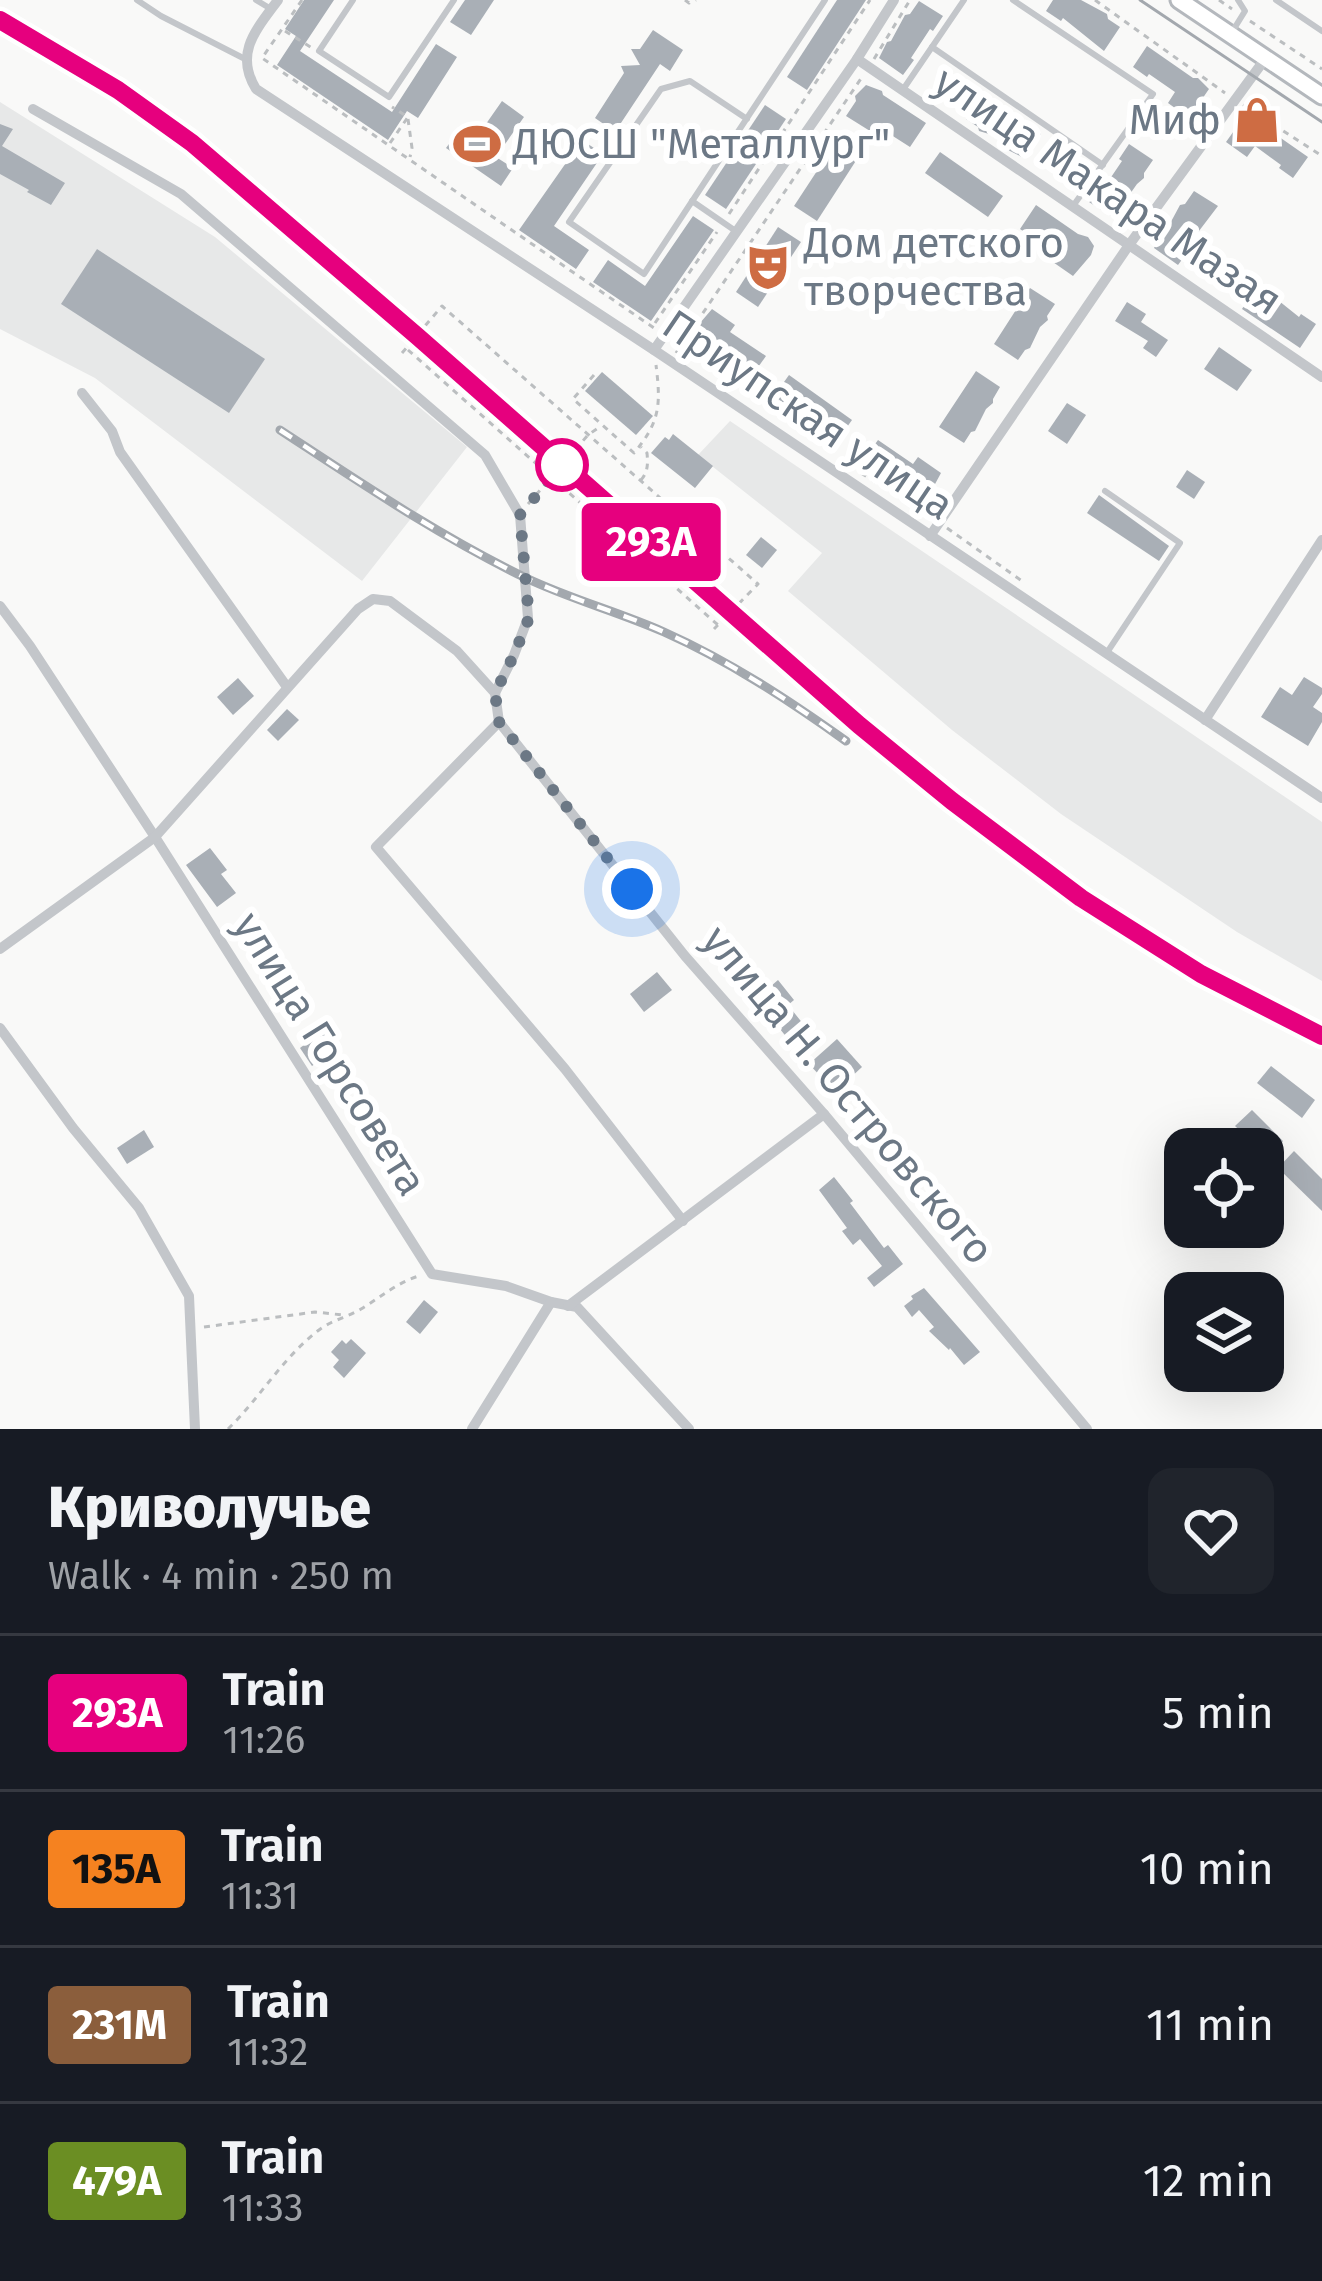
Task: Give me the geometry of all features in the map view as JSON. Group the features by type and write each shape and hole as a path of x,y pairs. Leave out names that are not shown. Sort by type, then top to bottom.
{"main road":[{"path":"1179,0 1322,96"}],"street":[{"path":"657,347 895,0"},
{"path":"245,59 274,4"},
{"path":"930,536 1129,245 1265,58"},
{"name":"Приупская улица","path":"245,59 256,89 657,347 1322,798"},
{"name":"улица Макара Мазая","path":"857,59 1322,377"},
{"path":"33,110 181,194 485,455 520,515 529,618 495,693"},
{"path":"82,393 287,688"},
{"path":"1204,720 1322,540"},
{"path":"0,949 155,837 358,609 373,599 390,601 457,651 495,693 499,722 376,847 566,1070 683,1222"},
{"name":"улица Горсовета","path":"0,606 155,837 432,1274"},
{"name":"улица Н. Островского","path":"499,722 685,956 1088,1429"},
{"path":"0,1028 139,1208 189,1296 195,1429"},
{"path":"568,1306 824,1114"},
{"path":"432,1274 506,1286 578,1307 688,1429"},
{"path":"472,1429 551,1301"}],"lane":[{"path":"137,0 245,59"},
{"path":"256,0 274,4"},
{"path":"353,0 319,51 389,97 454,0"},
{"path":"747,119 690,82 661,89 569,222 644,274 747,119 825,0"},
{"path":"902,91 964,0"},
{"path":"1013,0 1153,94 1073,206"},
{"path":"1230,35 1246,11 1238,0"},
{"path":"1276,0 1322,31"},
{"path":"932,47 1102,165"},
{"path":"692,201 737,232"},
{"path":"1105,491 1180,543 1106,654"}],"path":[{"path":"302,0 262,58 653,326 658,410 655,425 634,453 573,399 594,375"},
{"path":"685,0 696,0"},
{"path":"653,326 870,0"},
{"path":"676,354 910,0"},
{"path":"1095,0 1322,156"},
{"path":"1219,0 1322,69"},
{"path":"282,29 319,51"},
{"path":"389,97 392,107 407,117 410,159"},
{"path":"388,145 407,117"},
{"path":"442,305 588,435 758,584 716,627 404,351 442,305"},
{"path":"520,515 601,426"},
{"path":"640,446 648,463 640,481"},
{"path":"228,1429 320,1329 413,1277 432,1274"},
{"path":"191,1329 315,1312 344,1316"}],"shaded area":[{"path":"0,102 215,237 467,447 362,581 95,378 0,329"},
{"path":"730,421 1322,822 1322,981 1237,932 1061,814 952,730 788,591 822,553 698,455"}],"building":[{"path":"304,0 334,0 300,51 392,112 436,44 457,57 418,118 407,111 388,140 277,65 296,36 285,29"},
{"path":"465,0 494,0 471,35 450,22"},
{"path":"837,0 866,0 807,90 787,77"},
{"path":"1053,0 1081,0 1120,27 1104,51 1063,18 1046,11"},
{"path":"919,1 943,16 903,75 879,58"},
{"path":"653,30 683,50 670,71 660,64 615,132 595,118 624,73 621,66 640,65 631,49 640,49"},
{"path":"1147,46 1209,89 1189,118 1168,103 1175,92 1133,67"},
{"path":"866,85 926,123 910,147 874,124 870,131 846,116"},
{"path":"982,94 1024,127 1041,134 1024,158 966,119"},
{"name":"ДЮСШ \"Металлург\"","path":"502,101 524,117 496,157 513,168 501,186 446,148 459,130 474,141"},
{"path":"765,105 786,119 726,209 705,195"},
{"path":"1246,114 1308,157 1293,178 1255,146 1247,157 1226,142"},
{"path":"0,124 13,129 2,146 65,183 51,205 0,174"},
{"path":"582,140 603,154 554,226 589,250 576,269 519,230"},
{"path":"836,142 859,156 817,221 794,206"},
{"path":"1129,144 1153,160 1114,218 1089,202 1103,189"},
{"path":"940,152 1003,196 988,217 925,173"},
{"path":"1194,191 1218,206 1178,265 1154,248"},
{"path":"1036,205 1088,237 1094,246 1073,276 1050,260 1055,254 1020,229"},
{"path":"693,216 714,230 651,321 593,282 608,260 645,286"},
{"name":"Дом детского творчества","path":"778,227 801,242 758,307 736,292"},
{"path":"97,249 265,359 229,413 61,304"},
{"path":"1258,284 1299,317 1316,324 1300,348 1242,309"},
{"path":"1030,288 1055,304 1018,360 994,344"},
{"path":"1127,302 1146,314 1141,322 1168,340 1156,357 1143,348 1148,341 1115,321"},
{"path":"712,309 735,325 730,332 766,356 749,380 691,340"},
{"path":"1219,347 1252,370 1237,391 1204,369"},
{"path":"976,371 1000,387 964,443 939,427"},
{"path":"602,372 653,416 636,435 585,391"},
{"path":"789,375 852,420 837,441 774,396"},
{"path":"1067,403 1086,415 1067,444 1048,431"},
{"path":"673,434 713,466 695,488 651,453"},
{"path":"878,440 913,464 918,457 941,473 920,504 861,464"},
{"path":"1187,470 1205,482 1194,499 1176,487"},
{"path":"1099,495 1169,546 1159,561 1087,513"},
{"path":"761,537 777,550 762,568 746,555"},
{"path":"1304,677 1322,688 1313,707 1322,713 1322,722 1308,746 1261,717 1280,687 1292,695"},
{"path":"238,678 254,696 233,715 217,697"},
{"path":"287,709 299,720 278,741 267,730"},
{"path":"210,848 227,870 221,874 236,893 217,907 186,865"},
{"path":"657,972 672,990 644,1012 630,994"},
{"path":"778,980 794,1000 788,1005 808,1030 792,1044 756,999"},
{"path":"324,1030 337,1048 312,1066 300,1048"},
{"path":"837,1039 862,1067 835,1092 809,1064"},
{"path":"1271,1066 1315,1100 1302,1118 1257,1083"},
{"path":"1252,1110 1270,1128 1237,1128"},
{"path":"144,1130 154,1147 127,1164 117,1148"},
{"path":"1294,1151 1322,1179 1322,1211 1284,1174 1284,1162"},
{"path":"834,1177 884,1248 888,1245 903,1264 874,1287 867,1278 882,1266 860,1239 853,1245 842,1231 847,1228 819,1190"},
{"path":"924,1288 980,1352 964,1365 929,1331 934,1327 919,1310 912,1317 904,1306"},
{"path":"424,1300 438,1312 420,1334 406,1322"},
{"path":"351,1339 366,1353 344,1378 333,1367 339,1360 331,1352 342,1340 346,1344"}],"tram line":[{"path":"1140,0 1322,122"}],"railway":[{"path":"0,20 119,90 192,143 859,725 953,801 1081,898 1201,973 1322,1036"},
{"path":"280,430 462,545 543,586 688,643 846,741"}],"train":[{"name":"293А","path":"0,20 118,90 257,196 859,725 952,801 1081,898 1201,974 1322,1036"}],"place":[{"name":"Миф","path":"1257,120"},
{"name":"ДЮСШ \"Металлург\"","path":"477,144"},
{"name":"Дом детского творчества","path":"768,267"}],"route":[{"path":"562,465 520,515 529,618 495,693 499,722 632,889"}]}
